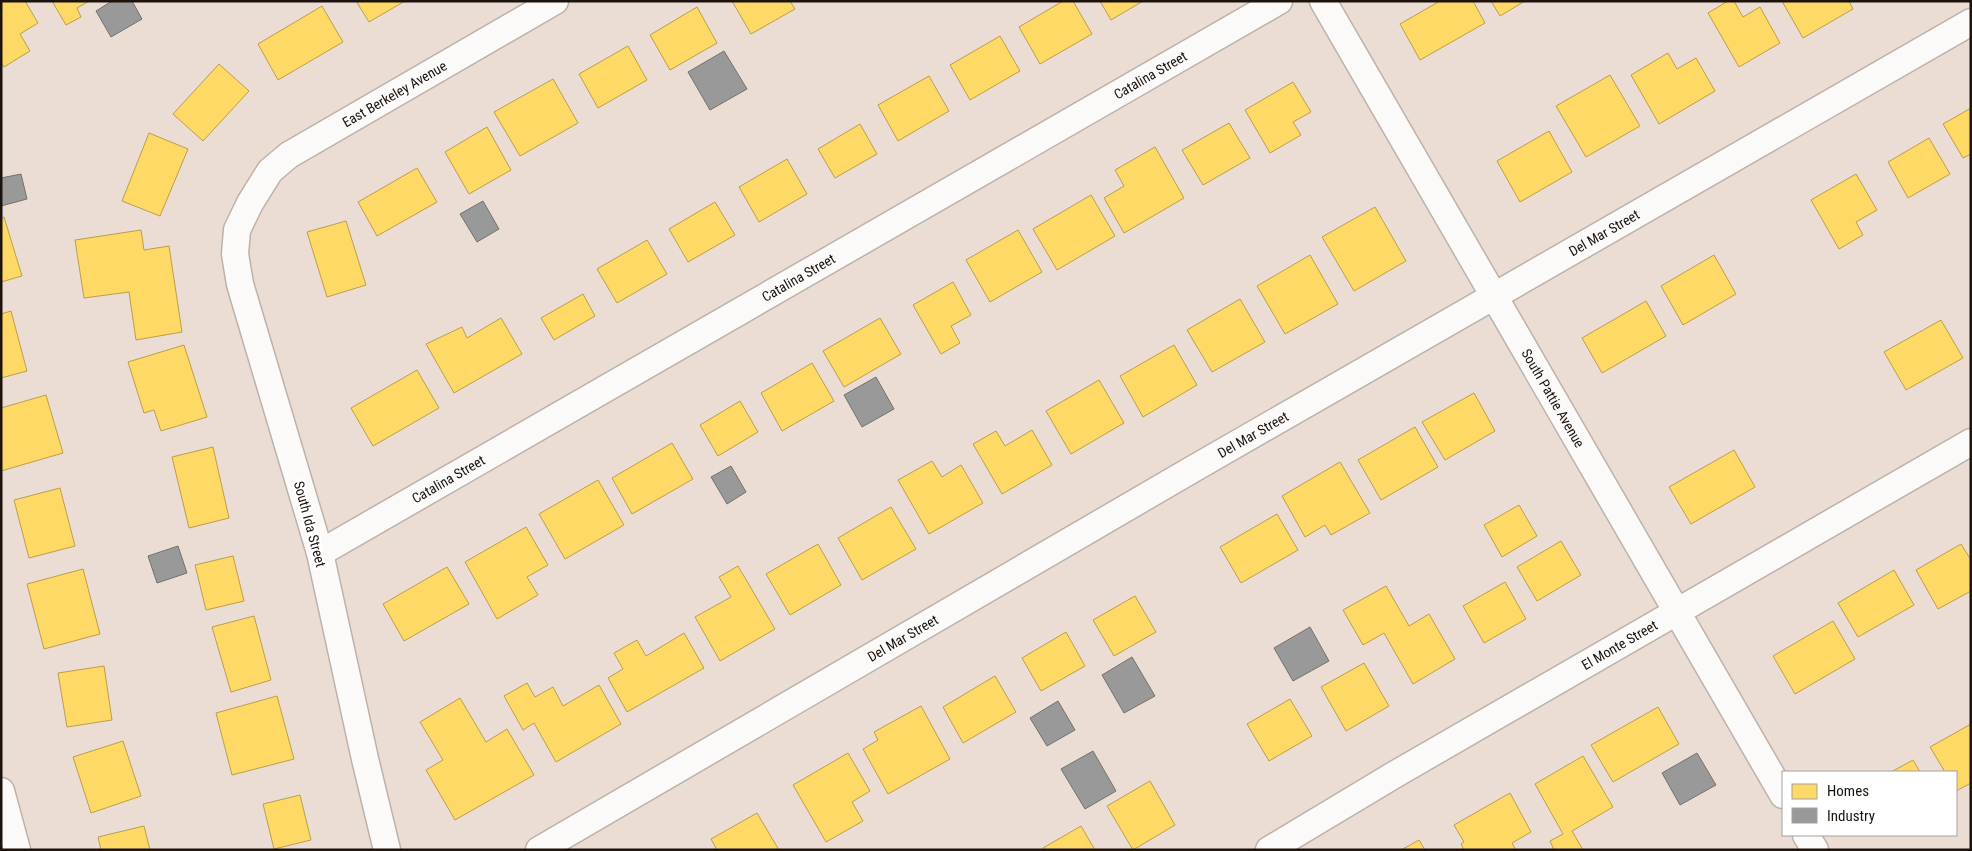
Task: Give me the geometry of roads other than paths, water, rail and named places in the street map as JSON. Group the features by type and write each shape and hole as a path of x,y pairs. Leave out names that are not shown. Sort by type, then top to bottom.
{"street":[{"name":"East Berkeley Avenue","path":"250,203 270,171 288,155 554,1"},
{"name":"Catalina Street","path":"320,552 1278,1"},
{"name":"South Pattie Avenue","path":"1323,1 1782,793"},
{"name":"Del Mar Street","path":"539,850 1208,461 1971,22"},
{"name":"South Ida Street","path":"250,203 237,230 235,254 240,284 320,552 365,759 387,850"},
{"name":"El Monte Street","path":"1269,850 1971,442"},
{"path":"1,791 17,850"},
{"path":"1807,836 1815,850"}]}
